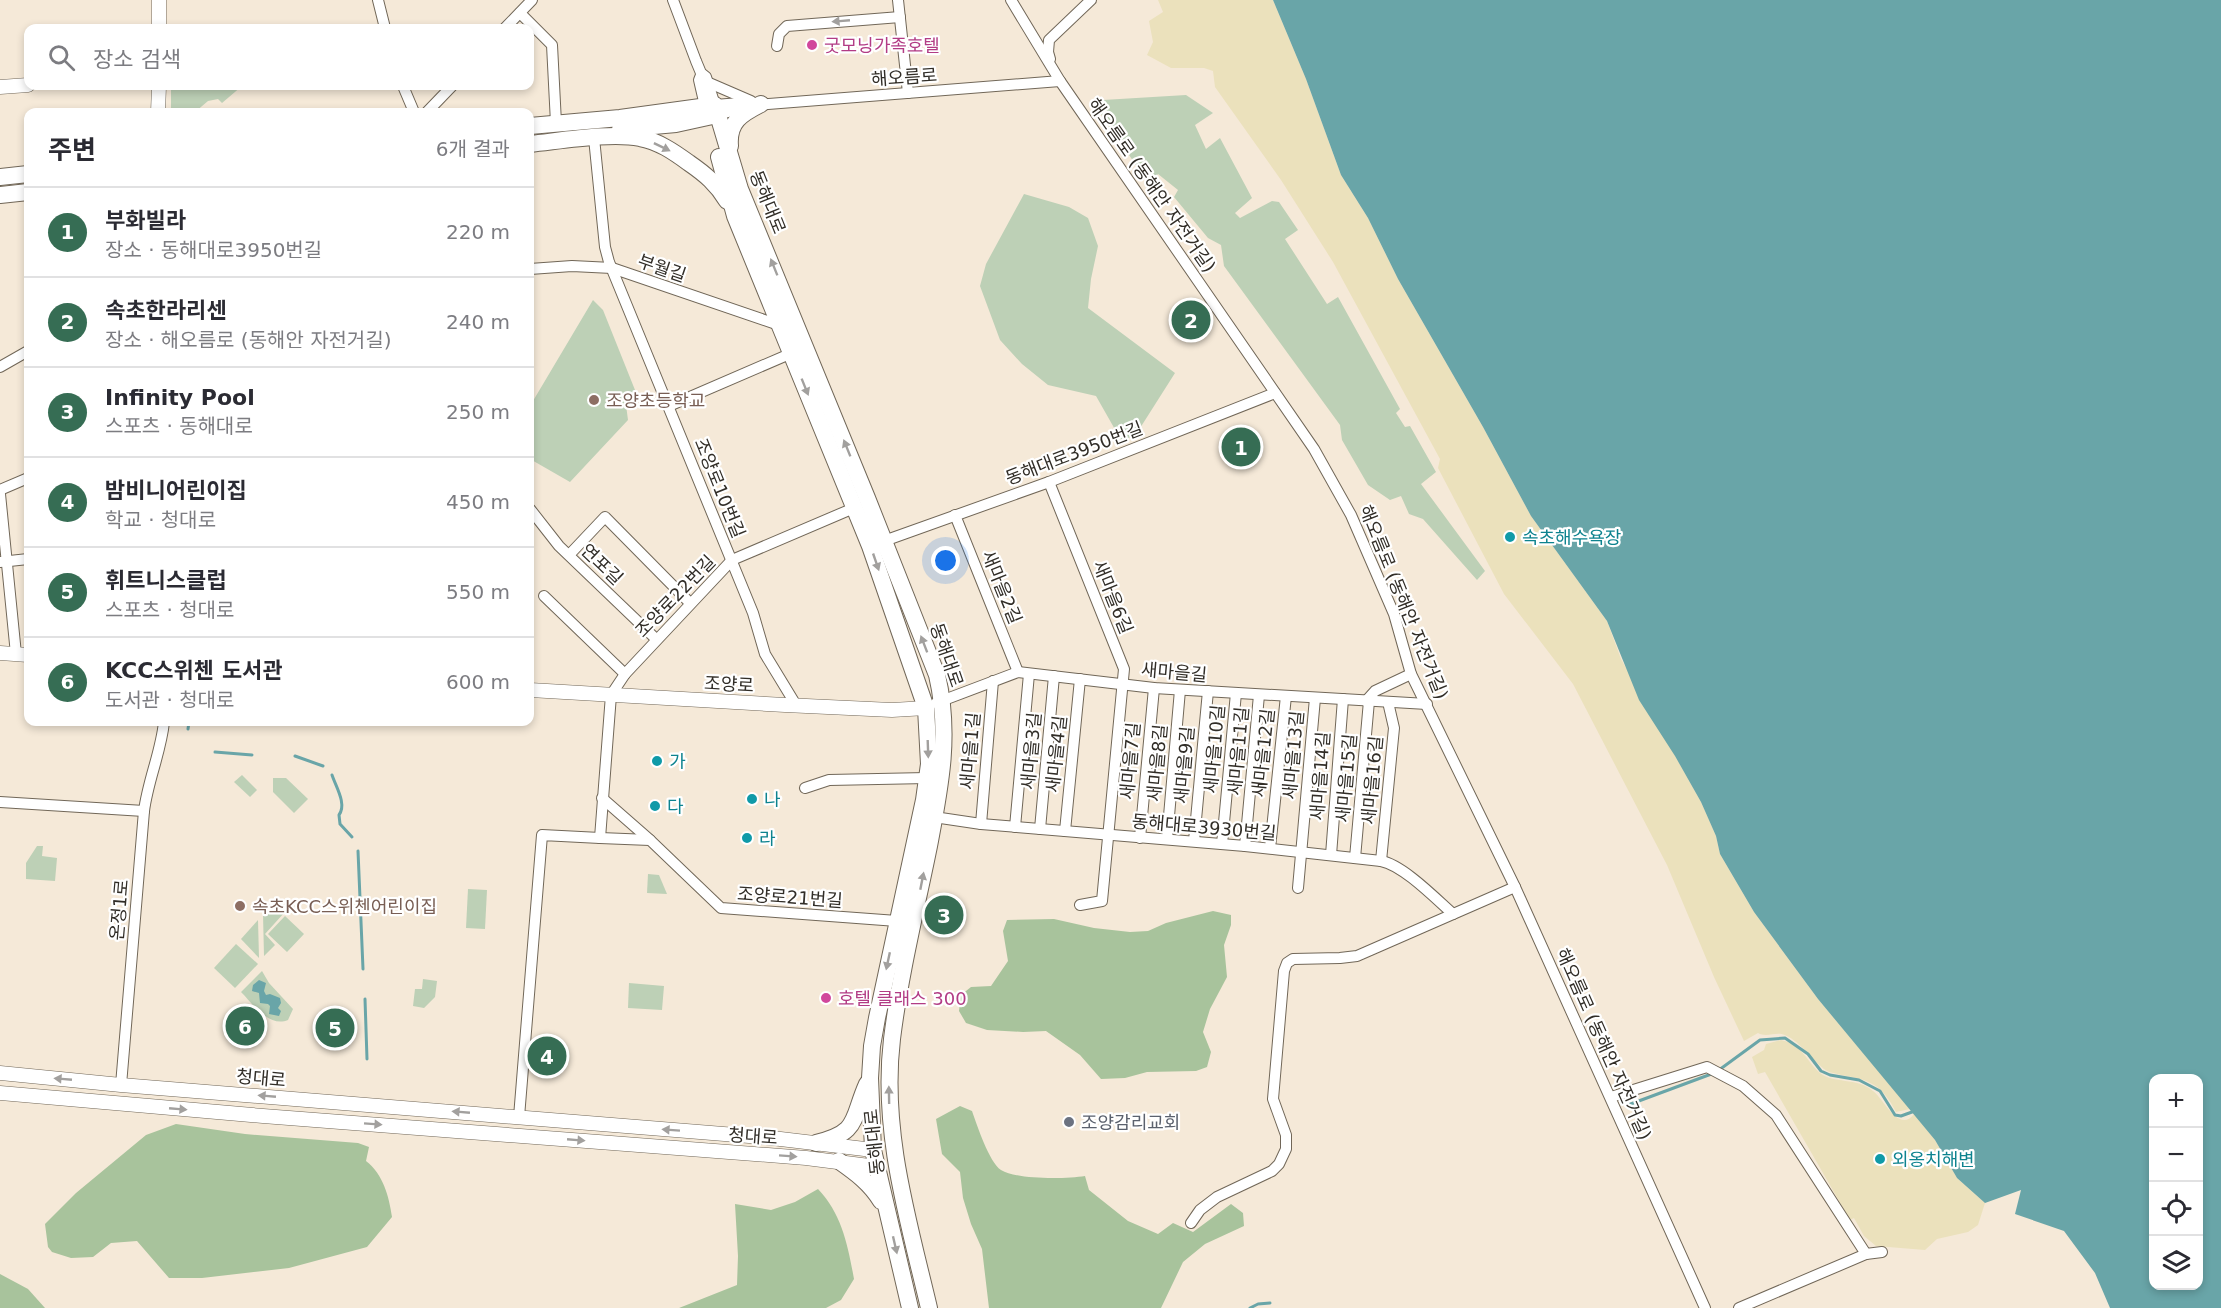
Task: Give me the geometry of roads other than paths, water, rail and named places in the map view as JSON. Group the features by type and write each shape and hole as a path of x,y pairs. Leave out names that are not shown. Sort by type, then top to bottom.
{"main road":[{"path":"731,159 729,136 731,129 745,112 756,105"},
{"path":"534,126 711,111"},
{"name":"동해대로","path":"536,143 574,134 676,124 711,111"},
{"name":"동해대로","path":"711,111 731,159 740,189 770,257 862,505 870,546 926,708 927,778 921,816 873,1038 870,1078 873,1150 910,1308"},
{"name":"동해대로","path":"711,111 735,216"},
{"name":"동해대로","path":"536,143 616,136 639,138 660,144 702,172 718,186 735,216 779,325 862,505 884,542 937,675 942,699 944,759 892,1040 889,1079 894,1161 929,1308"},
{"path":"0,177 24,174"},
{"path":"0,195 24,192"},
{"path":"816,1143 833,1139 852,1126 870,1078"},
{"path":"873,1150 894,1161"},
{"path":"839,1161 867,1183 887,1212"},
{"path":"877,1167 894,1161"}],"street":[{"path":"159,0 159,24"},
{"path":"378,0 385,24"},
{"path":"510,24 532,0"},
{"path":"673,0 704,77 756,105"},
{"path":"898,0 908,93"},
{"path":"1011,0 1060,81"},
{"path":"1060,81 1048,52 1049,40 1092,0"},
{"path":"520,13 531,24"},
{"path":"777,46 779,34 787,26 900,17"},
{"path":"534,27 552,45 556,123"},
{"path":"704,77 699,80 711,111"},
{"name":"해오름로","path":"711,111 742,110 756,105 1060,81"},
{"name":"해오름로 (동해안 자전거길)","path":"1060,81 1314,449 1351,515 1394,614 1412,674 1515,887 1705,1308"},
{"path":"0,87 24,85"},
{"path":"158,108 159,90"},
{"path":"405,90 412,108"},
{"path":"431,108 448,90"},
{"name":"조양로10번길","path":"594,138 606,247 612,268 732,560 753,613 765,654 796,705"},
{"name":"부월길","path":"534,269 572,266 612,268 779,325"},
{"path":"0,367 24,353"},
{"path":"669,406 792,353"},
{"name":"동해대로3950번길","path":"884,542 1048,482 1275,393"},
{"path":"0,653 22,654 3,561 0,492 24,480"},
{"name":"새마을6길","path":"1048,482 1124,669 1102,901 1080,906"},
{"name":"조양로22번길","path":"610,695 656,639 732,560 862,505"},
{"name":"연포길","path":"534,514 559,546 570,554 656,639"},
{"name":"새마을2길","path":"955,515 1018,672"},
{"path":"570,554 605,518 690,603"},
{"path":"3,561 24,559"},
{"path":"544,596 625,674"},
{"path":"926,708 942,699 1018,672"},
{"name":"새마을길","path":"1018,672 1154,688 1427,704"},
{"path":"1015,827 1029,674"},
{"path":"1367,701 1375,692 1412,674"},
{"name":"새마을3길","path":"1040,829 1054,676"},
{"name":"새마을4길","path":"1065,831 1080,680"},
{"name":"새마을1길","path":"981,824 993,681"},
{"name":"새마을7길","path":"1140,838 1154,688"},
{"name":"조양로","path":"534,690 892,710 926,708"},
{"name":"새마을8길","path":"1167,839 1180,690"},
{"name":"새마을9길","path":"1194,841 1208,692"},
{"name":"새마을10길","path":"1222,844 1236,693"},
{"path":"600,838 610,695"},
{"name":"새마을11길","path":"1245,846 1259,695"},
{"name":"새마을12길","path":"1270,848 1286,696"},
{"name":"새마을13길","path":"1298,888 1315,698"},
{"name":"새마을14길","path":"1330,855 1342,699"},
{"name":"새마을15길","path":"1355,858 1367,701"},
{"name":"새마을16길","path":"1381,861 1394,728 1388,702"},
{"name":"온정1로","path":"120,1104 144,811 148,783 164,726"},
{"path":"805,788 829,780 927,778"},
{"name":"조양로21번길","path":"602,798 721,908 897,921"},
{"path":"0,802 144,811"},
{"name":"동해대로3930번길","path":"934,817 981,824 1270,848 1381,861 1392,864 1405,873 1453,914"},
{"path":"518,1135 542,835 650,840"},
{"path":"1191,1223 1200,1210 1217,1197 1272,1171 1279,1164 1286,1149 1286,1135 1273,1099 1284,971 1287,963 1293,959 1357,956 1515,887"},
{"path":"1611,1097 1707,1067 1743,1086 1776,1115 1866,1254"},
{"name":"청대로","path":"0,1072 122,1085 729,1134 873,1150"},
{"name":"청대로","path":"0,1093 839,1161 877,1167"},
{"path":"0,1099 86,1101"},
{"path":"729,1134 730,1152"},
{"path":"1739,1308 1866,1254 1882,1252"}],"water":[{"path":"1273,0 2221,0 2221,1308 2110,1308 2095,1273 2064,1231 2015,1214 2021,1190 1985,1203 1957,1178 1935,1140 1818,999 1754,912 1720,854 1716,836 1701,802 1639,700 1607,621 1531,516 1398,279 1368,218 1341,175 1306,79"},
{"path":"259,980 266,983 264,991 266,995 270,994 280,998 279,1016 269,1014 270,1006 260,1003 259,993 252,991 253,985"}],"waterway":[{"path":"215,752 252,755"},
{"path":"295,756 323,766"},
{"path":"332,775 342,806 339,815 340,824 352,837"},
{"path":"358,851 363,969"},
{"path":"365,999 367,1059"},
{"path":"1719,1070 1760,1040 1785,1038 1808,1054 1821,1071 1830,1075 1859,1080 1880,1091 1895,1115 1901,1116 1912,1112"},
{"path":"1628,1105 1714,1073"},
{"path":"1250,1308 1258,1304 1270,1303"}],"place":[{"name":"굿모닝가족호텔","path":"812,45"},
{"name":"속초한라리센","path":"1191,320"},
{"name":"조양초등학교","path":"594,400"},
{"name":"부화빌라","path":"1241,447"},
{"name":"속초해수욕장","path":"1510,537"},
{"name":"가","path":"657,761"},
{"name":"나","path":"752,799"},
{"name":"다","path":"655,806"},
{"name":"라","path":"747,838"},
{"name":"속초KCC스위첸어린이집","path":"240,906"},
{"name":"Infinity Pool","path":"944,915"},
{"name":"호텔 클래스 300","path":"826,998"},
{"name":"KCC스위첸 도서관","path":"245,1026"},
{"name":"휘트니스클럽","path":"335,1028"},
{"name":"밤비니어린이집","path":"547,1056"},
{"name":"조양감리교회","path":"1069,1122"},
{"name":"외옹치해변","path":"1880,1159"}]}
